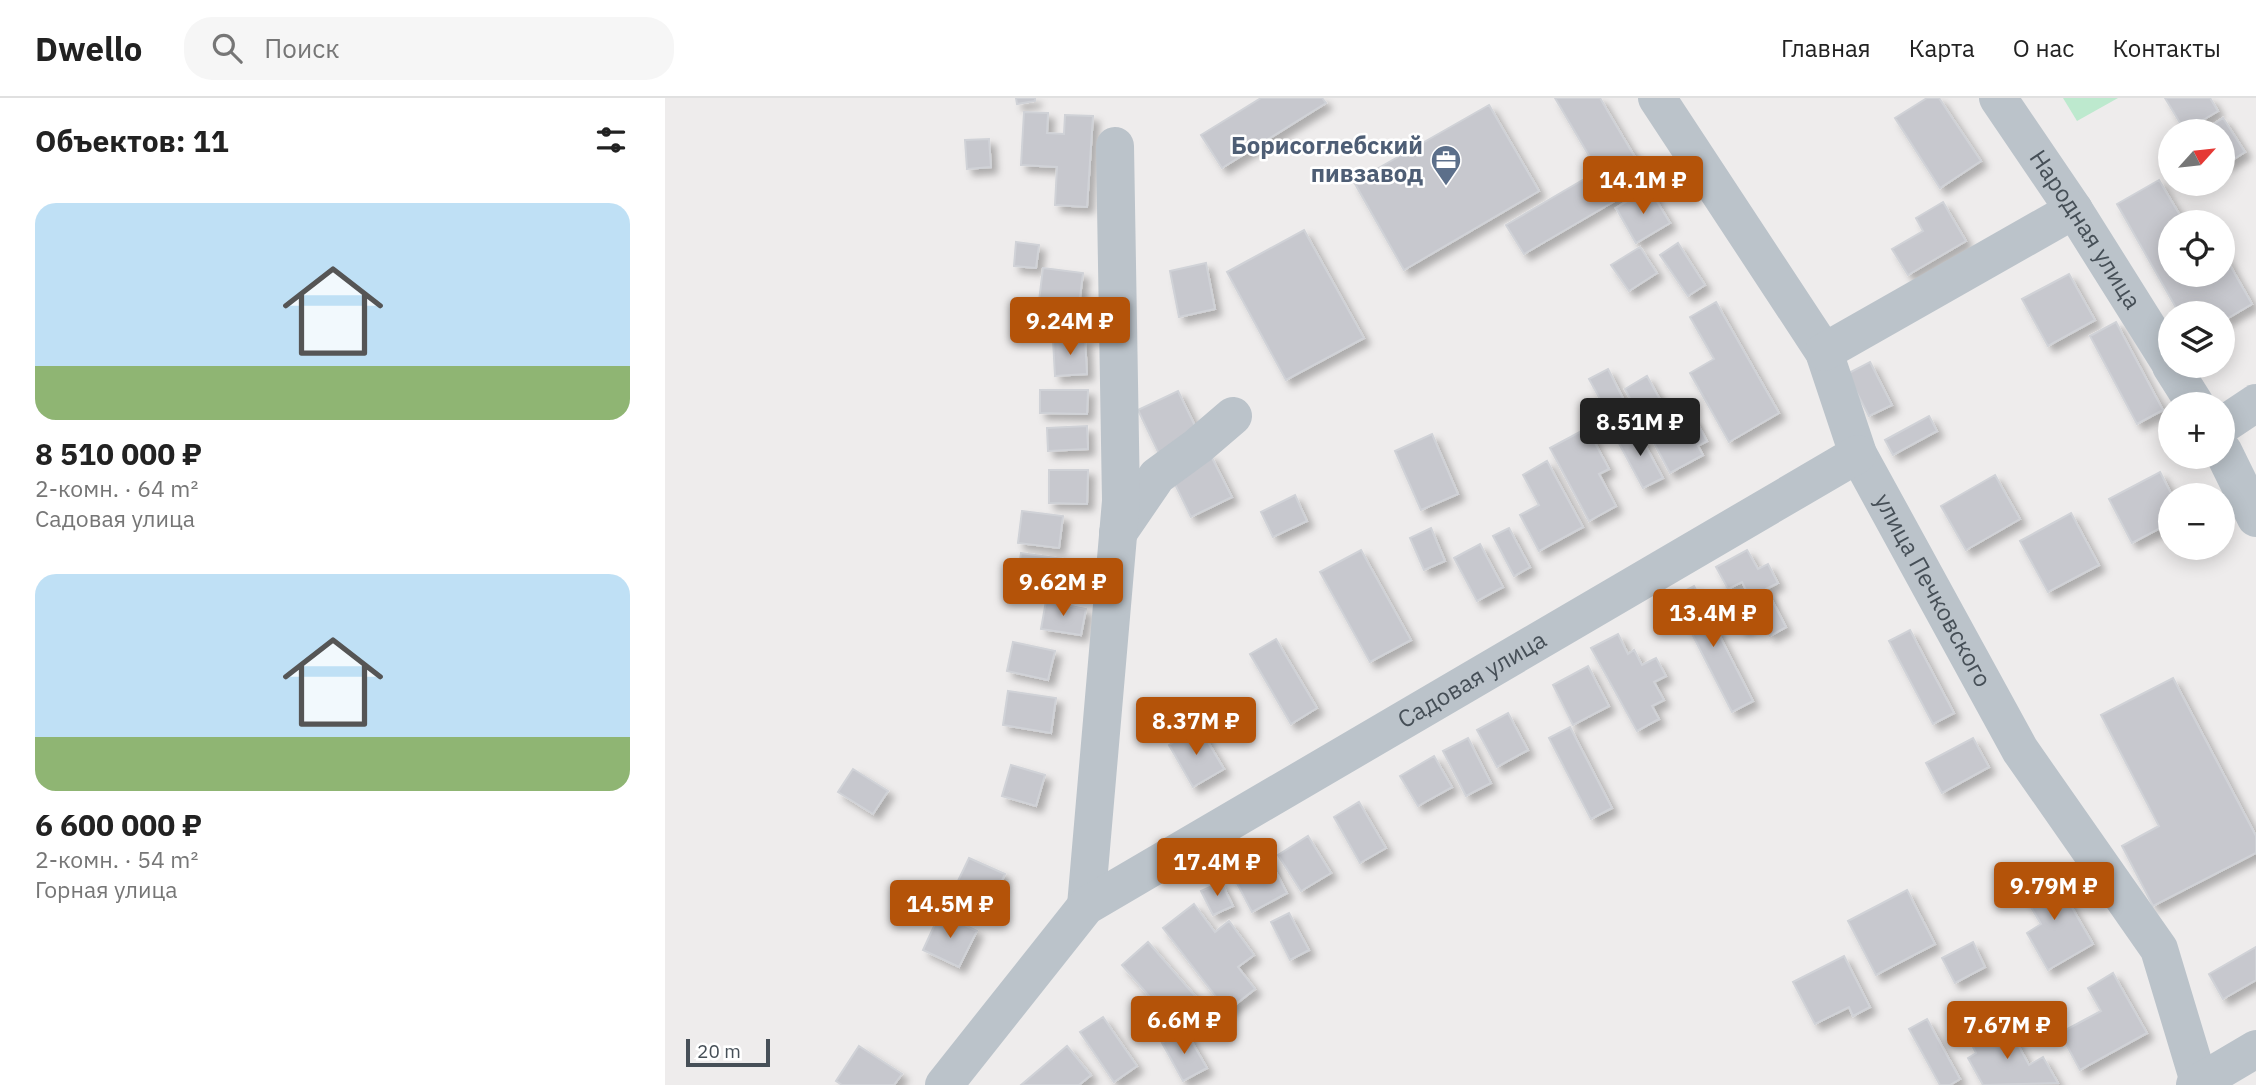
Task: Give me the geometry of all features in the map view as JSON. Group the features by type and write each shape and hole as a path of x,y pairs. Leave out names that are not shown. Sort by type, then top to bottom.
{"street":[{"name":"улица Печковского","path":"1657,98 1824,352 1858,454 2020,750 2159,949 2199,1084"},
{"name":"Народная улица","path":"1997,98 2074,210 2158,344"},
{"path":"944,1085 1086,905 1121,501 1115,146"},
{"path":"1824,352 2074,210"},
{"path":"2235,417 2256,403"},
{"path":"1118,533 1157,476 1233,416"},
{"name":"Садовая улица","path":"1086,905 1858,454"},
{"path":"2232,469 2256,518"},
{"path":"2199,1084 2256,1049"}],"green space":[{"path":"2063,98 2118,98 2077,121"}],"building":[{"path":"1016,98 1035,98 1035,101 1017,104"},
{"path":"1261,98 1322,98 1326,103 1222,168 1201,135"},
{"path":"1555,98 1600,98 1649,181 1524,254 1506,225 1598,171"},
{"path":"1927,98 1939,98 1981,161 1940,188 1895,118"},
{"path":"2165,98 2210,98 2218,111 2205,119 2178,119"},
{"path":"1489,105 1539,191 1404,270 1354,182"},
{"path":"1024,112 1048,113 1047,133 1064,134 1065,115 1093,116 1087,207 1055,205 1057,167 1021,165"},
{"path":"2235,137 2245,152 2235,158"},
{"path":"989,139 991,167 967,169 965,140"},
{"path":"2158,181 2158,196 2169,196 2177,210 2158,210 2158,276 2117,204"},
{"path":"1649,188 1670,223 1636,243 1616,208"},
{"path":"1943,202 1966,241 1908,275 1892,249 1923,231 1916,218"},
{"path":"1304,230 1364,338 1286,380 1227,272"},
{"path":"1016,242 1039,245 1036,268 1014,266"},
{"path":"1678,243 1705,285 1688,296 1660,255"},
{"path":"1640,247 1657,273 1629,291 1611,265"},
{"path":"1206,263 1215,309 1179,317 1170,271"},
{"path":"1043,268 1083,273 1079,306 1039,301"},
{"path":"2069,274 2095,320 2048,346 2022,299"},
{"path":"2235,274 2252,304 2235,314 2235,301 2172,301 2164,287 2235,287"},
{"path":"1716,302 1779,413 1729,442 1690,373 1714,359 1690,317"},
{"path":"2116,322 2158,401 2158,413 2137,424 2090,336"},
{"path":"1085,338 1087,374 1055,376 1053,340"},
{"path":"1870,362 1892,405 1869,416 1847,374"},
{"path":"1608,369 1625,402 1607,412 1589,379"},
{"path":"1647,376 1663,405 1670,402 1675,411 1681,408 1688,422 1695,419 1707,441 1698,446 1703,455 1670,473 1625,389"},
{"path":"1040,390 1088,390 1087,414 1040,413"},
{"path":"1178,391 1200,436 1160,456 1138,410"},
{"path":"1929,416 1937,431 1893,455 1885,440"},
{"path":"1087,426 1088,449 1048,451 1047,428"},
{"path":"1587,428 1609,469 1599,474 1616,506 1589,521 1550,448"},
{"path":"1636,428 1663,478 1643,488 1616,438"},
{"path":"1432,434 1458,494 1421,510 1395,451"},
{"path":"1210,454 1232,497 1191,517 1170,474"},
{"path":"1547,461 1583,527 1539,551 1520,515 1539,505 1523,475"},
{"path":"1049,470 1088,470 1087,504 1049,503"},
{"path":"2160,472 2166,483 2158,483 2158,529 2132,543 2109,499"},
{"path":"1995,475 2020,519 1966,550 1941,506"},
{"path":"1295,495 1307,521 1273,537 1261,512"},
{"path":"1022,511 1063,516 1059,548 1018,543"},
{"path":"2071,513 2099,565 2048,592 2020,541"},
{"path":"1431,528 1445,561 1424,570 1410,538"},
{"path":"1509,528 1530,567 1514,576 1493,536"},
{"path":"1480,544 1503,587 1477,601 1454,558"},
{"path":"1361,550 1411,640 1370,662 1320,572"},
{"path":"1747,550 1758,569 1768,564 1778,583 1766,589 1786,627 1770,636 1761,620 1742,630 1729,606 1749,596 1742,582 1728,589 1716,567"},
{"path":"1021,553 1071,560 1067,594 1016,587"},
{"path":"1694,586 1753,701 1732,712 1673,597"},
{"path":"1046,601 1086,609 1081,635 1041,629"},
{"path":"1910,630 1954,713 1933,724 1889,641"},
{"path":"1618,634 1628,654 1634,650 1642,665 1656,658 1666,676 1654,682 1664,700 1652,706 1659,719 1637,731 1591,648"},
{"path":"1276,639 1317,708 1291,724 1250,654"},
{"path":"1013,642 1055,651 1048,680 1007,671"},
{"path":"1588,666 1609,706 1573,725 1553,685"},
{"path":"2173,678 2256,836 2256,853 2153,906 2122,846 2159,826 2101,715"},
{"path":"1008,691 1056,698 1051,733 1003,725"},
{"path":"1508,713 1528,750 1497,767 1477,730"},
{"path":"1199,727 1224,769 1193,787 1169,745"},
{"path":"1570,727 1612,808 1591,819 1549,738"},
{"path":"1468,738 1491,783 1466,796 1443,751"},
{"path":"1973,738 1989,767 1942,793 1926,763"},
{"path":"1434,756 1452,787 1418,806 1400,776"},
{"path":"1011,765 1045,775 1036,806 1002,796"},
{"path":"853,769 888,791 873,814 838,792"},
{"path":"1359,802 1386,848 1360,863 1334,817"},
{"path":"1308,836 1331,873 1301,891 1278,855"},
{"path":"1267,855 1287,893 1252,912 1232,874"},
{"path":"969,858 1005,874 993,900 957,883"},
{"path":"2051,871 2093,944 2048,970 2027,933 2041,924 2020,889"},
{"path":"1221,882 1233,906 1213,915 1201,891"},
{"path":"1907,890 1935,944 1876,975 1848,921"},
{"path":"1194,904 1215,932 1229,921 1254,955 1238,967 1255,989 1227,1011 1163,928"},
{"path":"940,913 977,931 959,967 923,950"},
{"path":"1289,913 1309,950 1290,960 1271,922"},
{"path":"1148,942 1196,997 1170,1020 1122,965"},
{"path":"1973,942 1985,967 1955,983 1942,958"},
{"path":"2256,947 2256,980 2223,999 2209,974"},
{"path":"1844,956 1870,1007 1853,1016 1849,1007 1815,1024 1793,982"},
{"path":"2113,973 2147,1033 2080,1070 2060,1033 2101,1011 2088,988"},
{"path":"1103,1017 1137,1066 1114,1082 1080,1032"},
{"path":"1927,1019 1960,1079 1950,1085 1940,1085 1909,1029"},
{"path":"2006,1023 2029,1065 2043,1057 2058,1083 1983,1085 1968,1058 1976,1053 1971,1043"},
{"path":"1185,1030 1207,1068 1183,1081 1162,1043"},
{"path":"859,1046 902,1074 894,1085 842,1085 836,1081"},
{"path":"1067,1046 1091,1075 1079,1085 1021,1085"}],"place":[{"name":"Борисоглебский пивзавод","path":"1446,187"}]}
